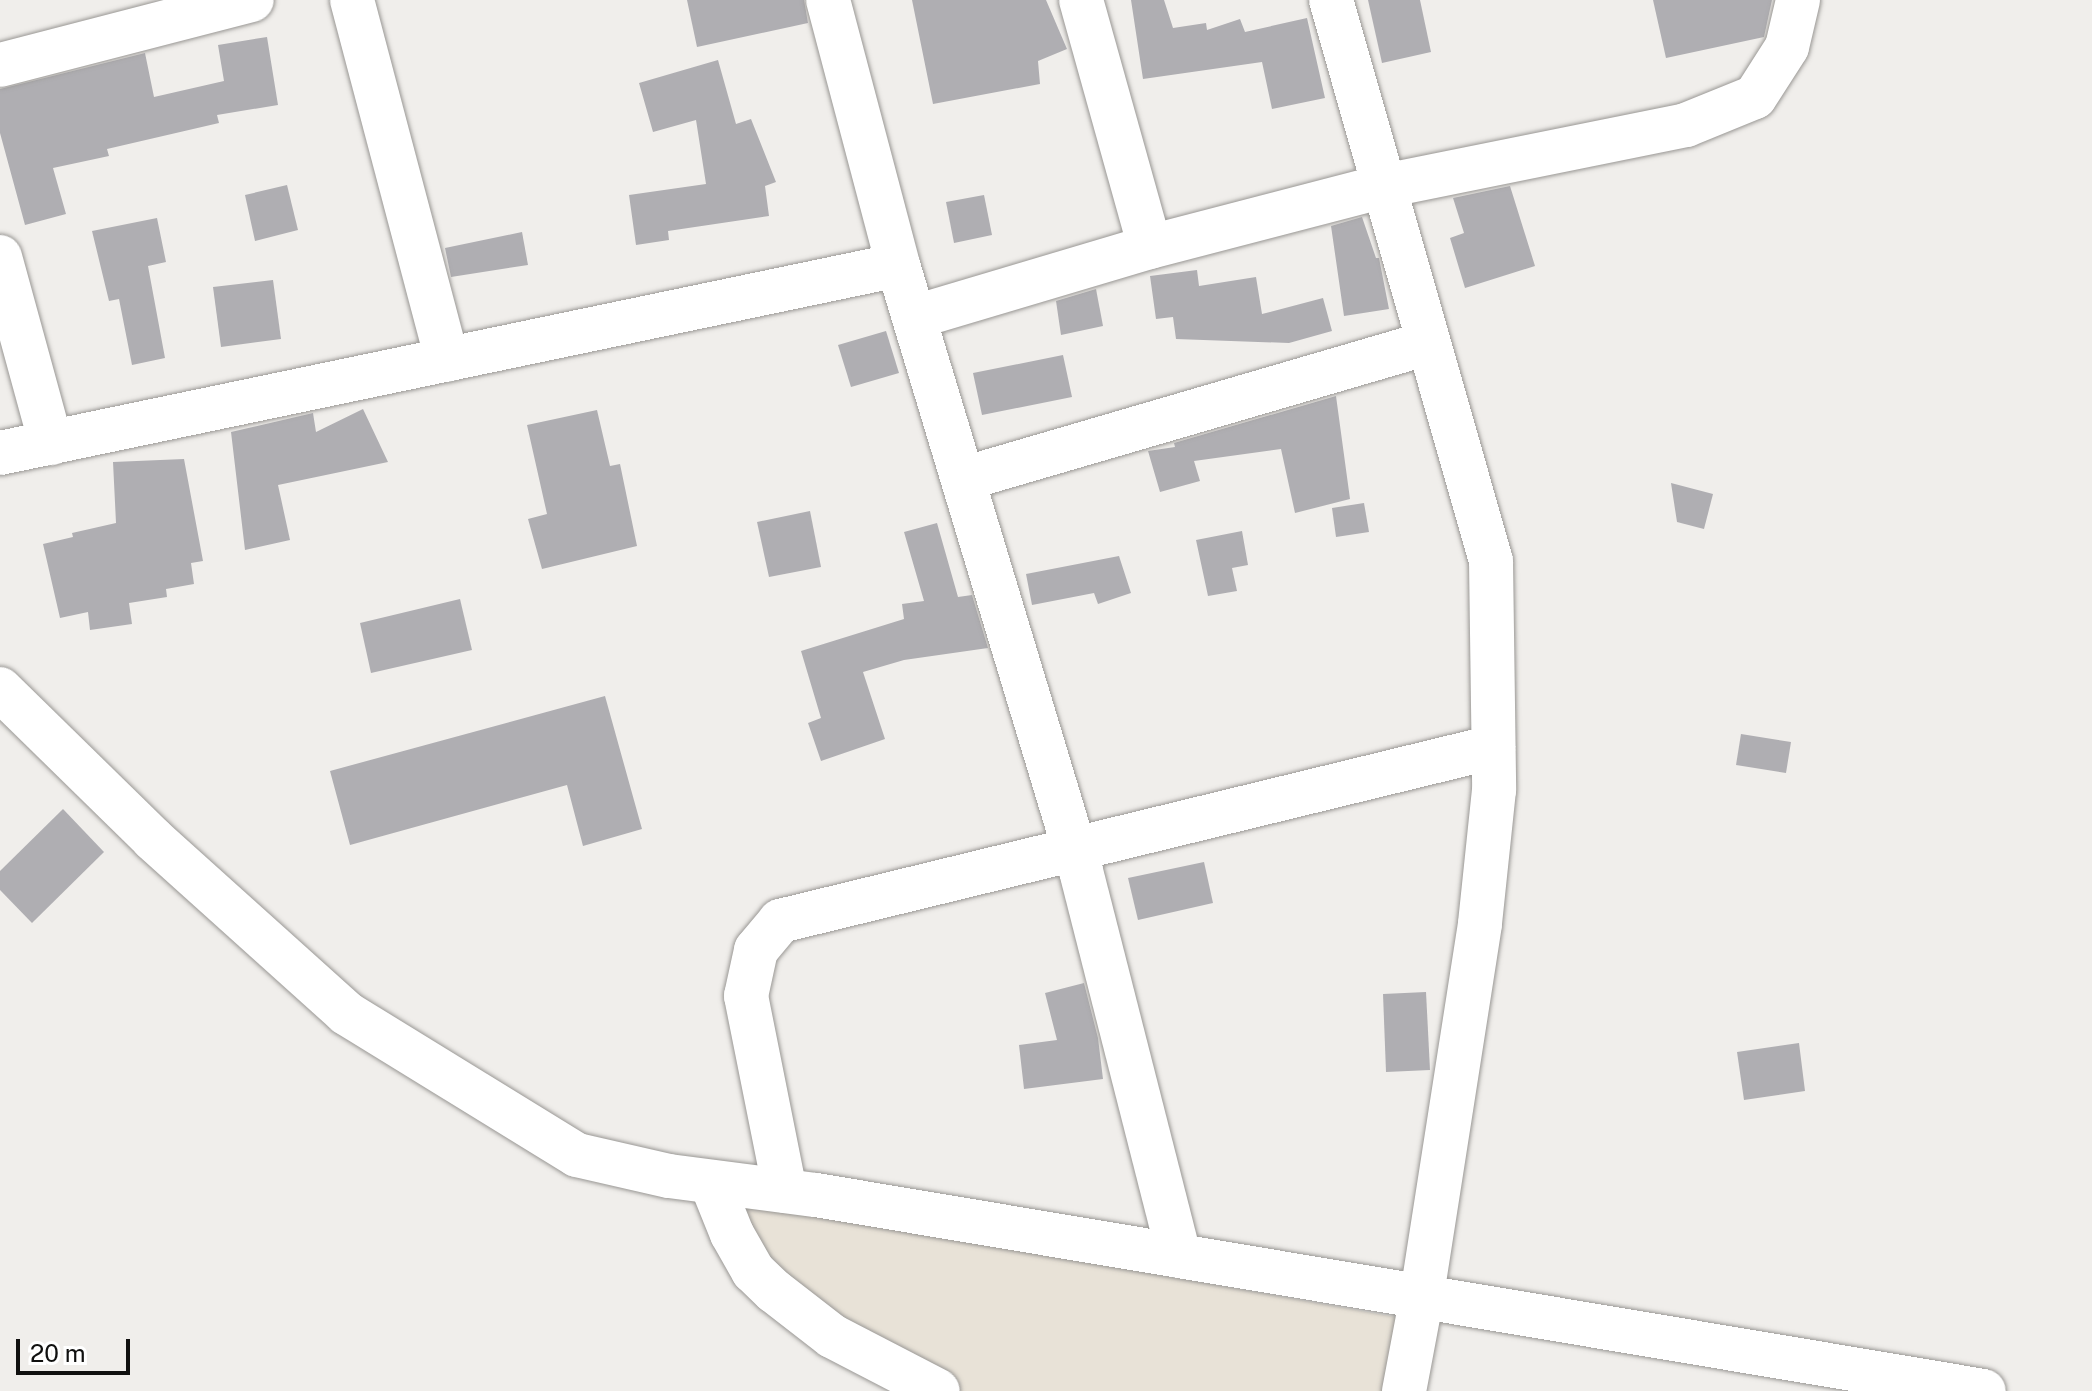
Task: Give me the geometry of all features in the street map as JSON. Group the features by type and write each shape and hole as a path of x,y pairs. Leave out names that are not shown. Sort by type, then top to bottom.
{"street":[{"path":"0,65 252,0"},
{"path":"352,0 447,360"},
{"path":"828,0 898,265 1074,847 1179,1256"},
{"path":"1081,0 1150,247"},
{"path":"1331,0 1491,561 1494,790 1480,924 1422,1296 1404,1391"},
{"path":"915,317 1150,247 1384,186 1686,125 1755,97 1787,47 1798,0"},
{"path":"0,257 51,443"},
{"path":"0,453 898,265"},
{"path":"963,479 1429,343"},
{"path":"0,689 153,839 346,1013 577,1155 711,1182 785,1191 1984,1391"},
{"path":"785,1191 746,996 756,950 780,921 1493,747"},
{"path":"711,1182 732,1234 753,1271 774,1291 832,1336 938,1391"}],"shaded area":[{"path":"726,1198 1435,1324 1420,1391 956,1391 761,1270"}],"building":[{"path":"687,0 804,0 808,23 697,47"},
{"path":"912,0 1046,0 1067,49 1038,61 1040,84 933,104"},
{"path":"1131,0 1164,0 1173,28 1206,23 1207,30 1240,19 1245,32 1307,18 1325,98 1272,109 1262,62 1143,79"},
{"path":"1368,0 1420,0 1431,52 1382,63"},
{"path":"1653,0 1772,0 1764,37 1666,58"},
{"path":"267,37 278,105 217,115 219,123 107,149 109,156 53,168 66,214 25,225 0,133 0,89 145,53 154,97 224,81 218,45"},
{"path":"718,60 736,124 751,119 776,182 765,186 769,216 668,231 669,240 636,245 629,195 706,184 696,120 653,132 639,83"},
{"path":"287,185 298,230 255,241 245,195"},
{"path":"1510,186 1535,266 1465,288 1450,238 1464,233 1453,198"},
{"path":"984,195 992,235 954,243 946,202"},
{"path":"1362,217 1376,258 1379,258 1389,309 1344,316 1331,226"},
{"path":"157,218 166,262 148,266 165,358 132,365 119,299 109,301 92,231"},
{"path":"522,232 528,265 451,277 445,248"},
{"path":"1197,270 1199,286 1256,277 1262,314 1323,298 1332,331 1289,343 1176,339 1173,317 1156,319 1150,276"},
{"path":"273,280 281,339 221,347 213,287"},
{"path":"1096,289 1103,326 1061,335 1056,301"},
{"path":"886,331 899,373 851,387 838,345"},
{"path":"1063,355 1072,397 982,415 973,373"},
{"path":"1336,396 1350,499 1295,513 1281,449 1194,461 1200,481 1160,492 1148,451 1175,447 1174,443"},
{"path":"363,409 388,462 278,485 290,540 245,550 231,432 313,413 316,432"},
{"path":"597,410 610,466 620,464 637,546 542,569 528,519 547,514 527,425"},
{"path":"184,459 203,561 191,563 194,584 166,589 167,597 129,603 132,624 90,630 88,612 60,618 43,544 73,537 72,533 116,523 113,462"},
{"path":"1671,483 1713,494 1704,529 1677,522"},
{"path":"1364,503 1369,532 1336,537 1332,508"},
{"path":"810,511 821,567 769,577 757,522"},
{"path":"937,523 958,597 972,595 988,648 904,660 863,672 885,739 821,761 808,723 821,718 801,651 904,619 902,604 924,601 904,532"},
{"path":"1242,531 1248,565 1232,568 1237,591 1208,596 1196,540"},
{"path":"1119,556 1131,593 1098,604 1094,593 1032,605 1026,574"},
{"path":"460,599 472,650 371,673 360,623"},
{"path":"605,696 642,829 583,846 567,785 350,845 330,771"},
{"path":"1741,734 1791,742 1786,773 1736,765"},
{"path":"63,809 104,852 32,923 0,890 0,871"},
{"path":"1204,862 1213,903 1138,920 1128,878"},
{"path":"1084,983 1098,1038 1103,1079 1024,1089 1019,1045 1057,1040 1045,993"},
{"path":"1426,992 1430,1070 1386,1072 1383,994"},
{"path":"1799,1043 1805,1091 1744,1100 1737,1052"}]}
